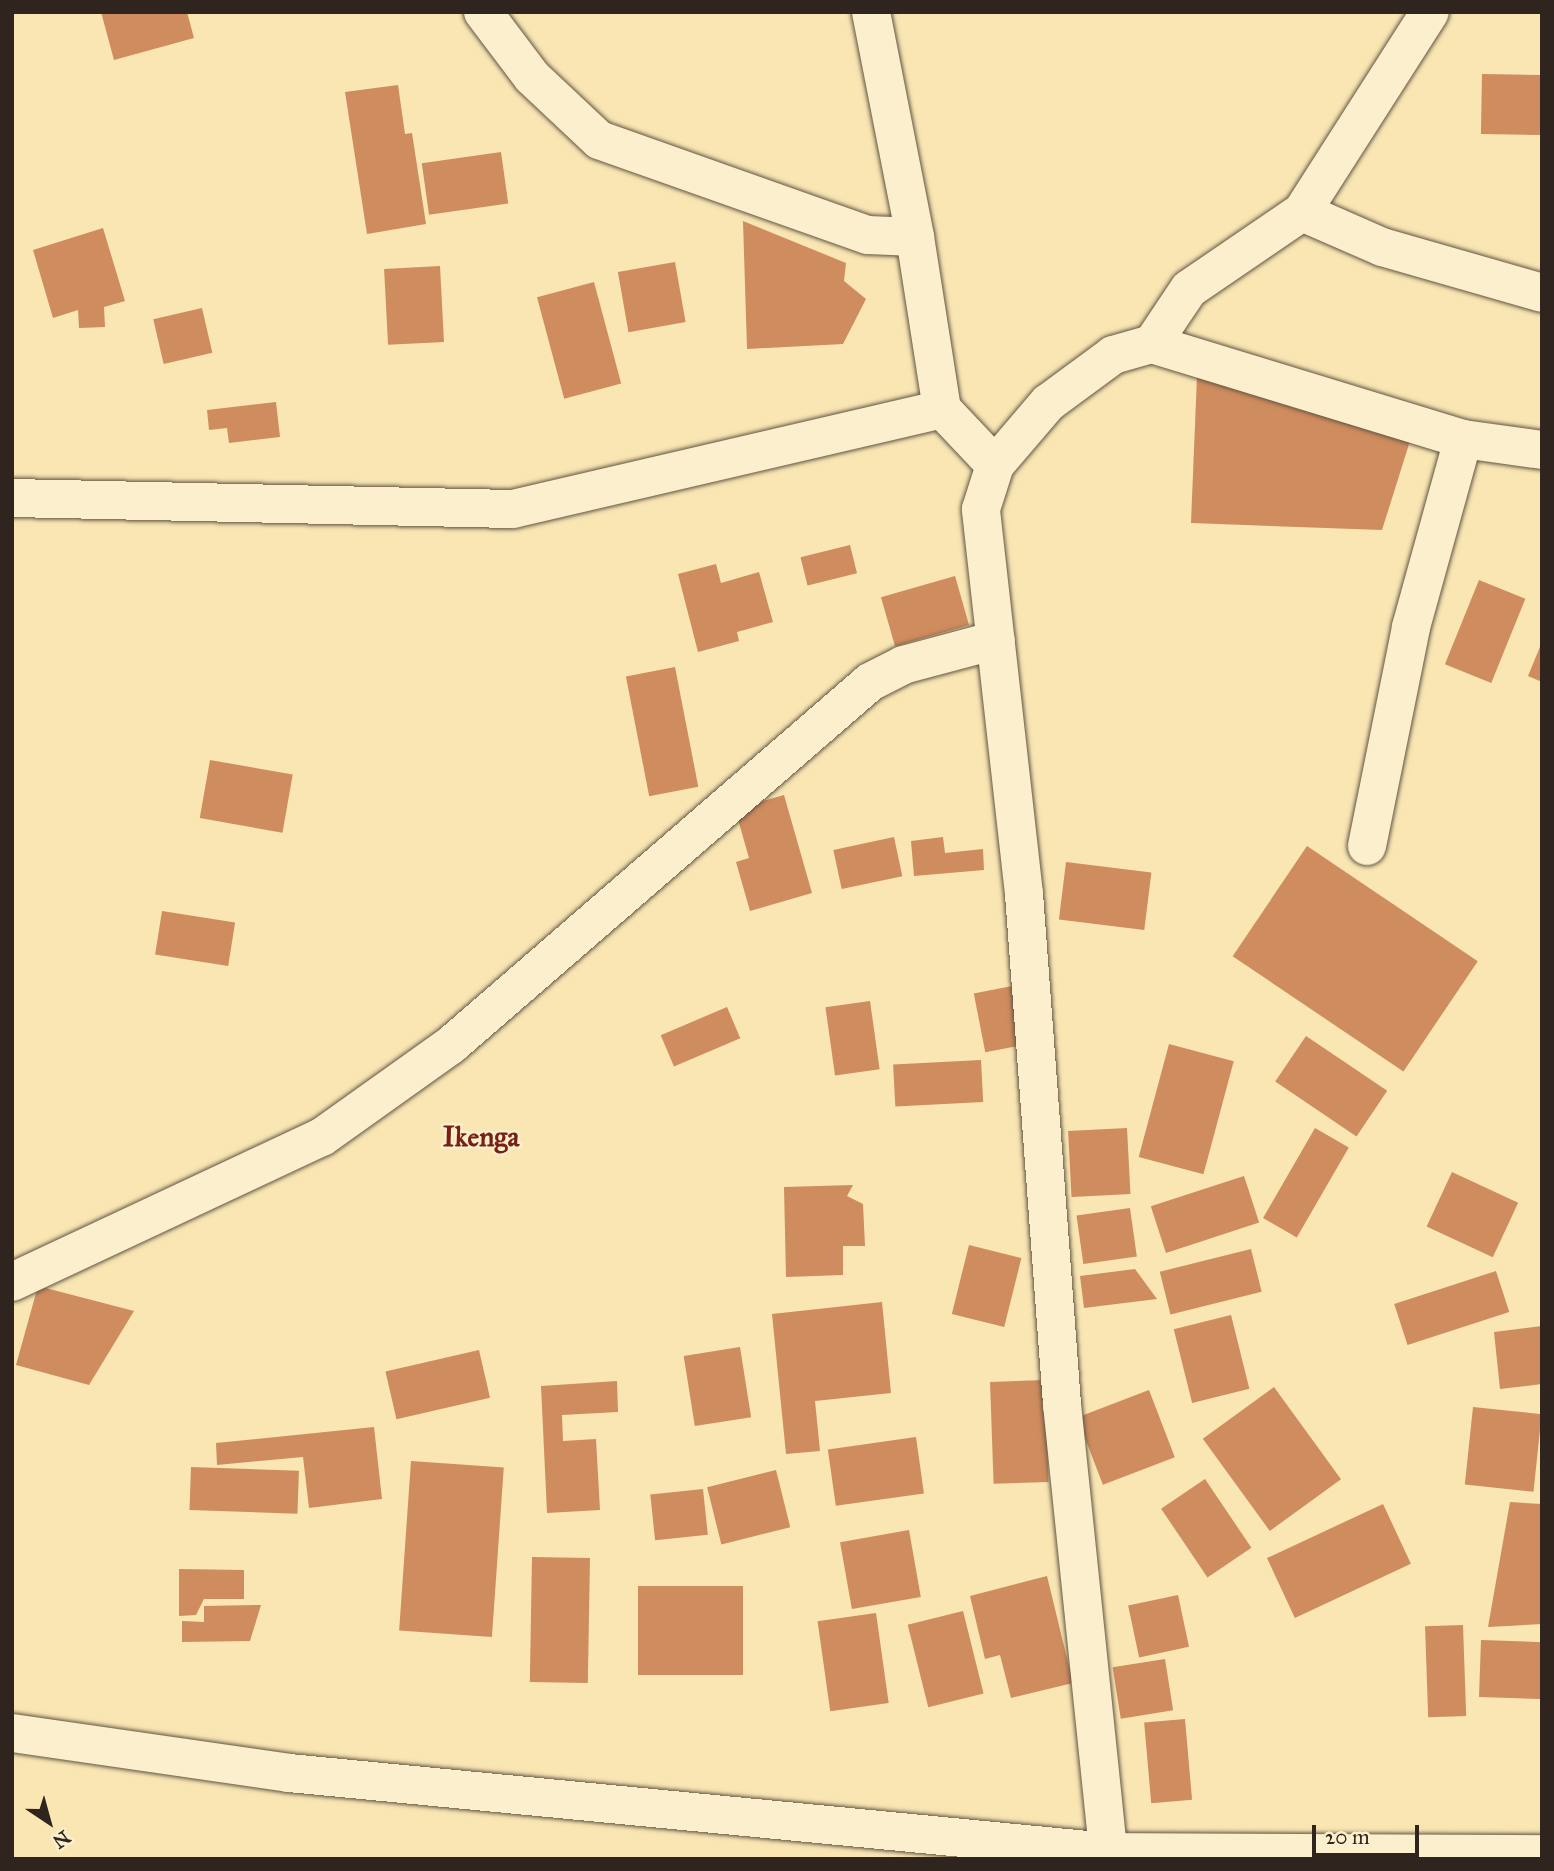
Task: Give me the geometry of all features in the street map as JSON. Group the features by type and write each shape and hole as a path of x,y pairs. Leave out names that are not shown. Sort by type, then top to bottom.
{"street":[{"path":"483,12 532,77 598,140 868,235 915,237"},
{"path":"872,12 915,237 942,409 995,465"},
{"path":"1152,344 1189,289 1302,212 1430,12"},
{"path":"1302,212 1382,247 1542,293"},
{"path":"1108,1855 1063,1418 1024,894 981,509 995,465 1048,403 1113,355 1152,344 1463,439 1542,450"},
{"path":"12,498 513,509 942,409"},
{"path":"1367,846 1411,627 1463,439"},
{"path":"12,1282 322,1137 451,1045 870,682 903,666 996,640"},
{"path":"12,1733 289,1773 1108,1855 1542,1854"}],"building":[{"path":"101,12 187,12 194,38 114,60"},
{"path":"1482,74 1542,75 1541,135 1481,134"},
{"path":"398,85 405,134 412,133 426,224 367,234 345,92"},
{"path":"501,152 508,203 429,215 422,163"},
{"path":"743,221 846,263 844,281 866,299 843,344 747,349"},
{"path":"103,228 125,301 104,307 105,327 79,328 78,310 53,318 33,250"},
{"path":"675,262 686,322 628,332 618,272"},
{"path":"440,266 444,342 388,345 384,269"},
{"path":"594,282 621,383 564,399 537,297"},
{"path":"202,308 212,353 164,364 153,319"},
{"path":"1197,376 1410,441 1382,530 1191,523"},
{"path":"276,402 280,437 229,443 227,428 209,430 207,410"},
{"path":"850,545 857,573 808,585 801,557"},
{"path":"716,564 721,583 759,572 773,622 737,632 739,641 698,652 678,574"},
{"path":"955,576 969,625 895,646 881,597"},
{"path":"1479,580 1525,599 1491,683 1445,664"},
{"path":"1542,642 1542,682 1528,676"},
{"path":"675,667 698,787 649,796 626,677"},
{"path":"210,760 293,775 282,833 200,818"},
{"path":"784,795 812,893 750,911 736,862 749,858 735,809"},
{"path":"894,837 902,876 842,889 833,850"},
{"path":"943,837 945,853 983,849 984,870 914,876 911,841"},
{"path":"1307,846 1478,961 1403,1071 1233,956"},
{"path":"1066,862 1151,872 1144,930 1059,920"},
{"path":"162,911 235,923 228,966 155,954"},
{"path":"1017,985 1028,1044 985,1052 974,993"},
{"path":"870,1001 880,1069 835,1076 825,1007"},
{"path":"727,1007 740,1038 674,1066 661,1035"},
{"path":"1306,1036 1387,1091 1356,1136 1275,1082"},
{"path":"1169,1044 1234,1061 1203,1174 1139,1157"},
{"path":"981,1060 983,1102 895,1107 893,1065"},
{"path":"1127,1128 1130,1194 1072,1197 1068,1131"},
{"path":"1315,1128 1349,1148 1297,1238 1263,1218"},
{"path":"1452,1172 1518,1203 1493,1257 1427,1226"},
{"path":"1244,1176 1259,1223 1166,1253 1151,1206"},
{"path":"853,1185 847,1196 863,1204 865,1246 843,1246 843,1275 786,1277 784,1187"},
{"path":"1130,1208 1137,1257 1083,1264 1077,1216"},
{"path":"969,1245 1021,1258 1004,1327 952,1314"},
{"path":"1251,1249 1262,1292 1170,1314 1160,1272"},
{"path":"1135,1269 1157,1299 1084,1308 1080,1276"},
{"path":"1496,1271 1509,1312 1408,1345 1394,1304"},
{"path":"38,1286 134,1311 89,1385 16,1365"},
{"path":"882,1302 891,1393 815,1401 820,1451 786,1454 772,1314"},
{"path":"1231,1315 1249,1389 1192,1403 1174,1329"},
{"path":"1542,1326 1542,1384 1500,1389 1494,1332"},
{"path":"740,1347 751,1417 695,1426 684,1356"},
{"path":"479,1350 490,1398 396,1419 385,1372"},
{"path":"1045,1380 1049,1482 994,1484 990,1382"},
{"path":"617,1381 618,1412 562,1415 563,1441 596,1439 600,1510 547,1513 541,1386"},
{"path":"1274,1387 1341,1479 1270,1531 1203,1439"},
{"path":"1149,1390 1175,1457 1103,1485 1077,1418"},
{"path":"1473,1407 1542,1414 1533,1492 1465,1485"},
{"path":"374,1427 382,1499 309,1508 303,1457 217,1465 216,1443"},
{"path":"916,1437 924,1493 836,1506 828,1449"},
{"path":"411,1461 504,1467 492,1637 399,1631"},
{"path":"191,1467 299,1471 297,1514 189,1510"},
{"path":"776,1470 790,1527 721,1544 707,1487"},
{"path":"1205,1479 1251,1548 1207,1577 1161,1509"},
{"path":"703,1489 708,1535 655,1540 650,1495"},
{"path":"1510,1502 1542,1504 1542,1624 1488,1627"},
{"path":"1383,1504 1411,1564 1295,1618 1267,1558"},
{"path":"909,1530 921,1597 852,1609 840,1542"},
{"path":"532,1557 590,1558 588,1683 530,1682"},
{"path":"179,1569 244,1570 244,1599 204,1599 196,1615 179,1616"},
{"path":"1047,1576 1073,1683 1011,1698 1000,1655 985,1659 970,1596"},
{"path":"638,1586 743,1586 743,1675 638,1675"},
{"path":"1178,1595 1189,1647 1139,1657 1128,1606"},
{"path":"261,1605 250,1641 182,1642 182,1621 204,1622 204,1606"},
{"path":"963,1611 984,1693 928,1707 908,1625"},
{"path":"876,1613 889,1703 830,1711 818,1621"},
{"path":"1463,1625 1466,1716 1428,1717 1425,1626"},
{"path":"1481,1640 1542,1642 1540,1699 1479,1697"},
{"path":"1165,1659 1173,1710 1121,1719 1113,1667"},
{"path":"1185,1719 1192,1800 1151,1803 1144,1723"}],"district":[{"name":"Ikenga","path":"481,1137"}]}
